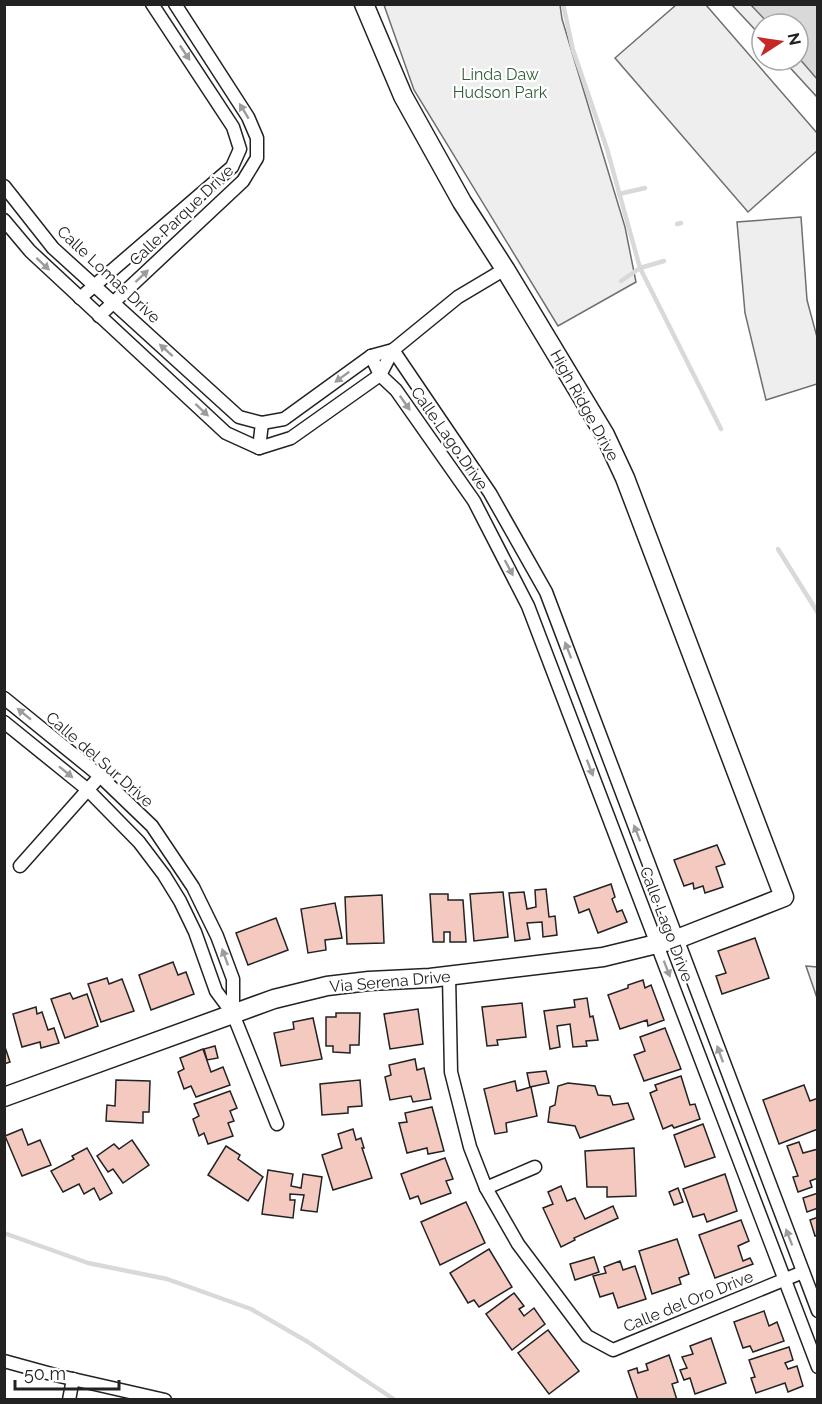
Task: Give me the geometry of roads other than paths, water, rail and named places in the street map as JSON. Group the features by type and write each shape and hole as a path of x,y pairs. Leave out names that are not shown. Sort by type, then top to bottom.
{"street":[{"name":"Calle Parque Drive","path":"80,298 232,167 240,149 233,127 153,4"},
{"path":"175,4 248,117 257,138 257,148 240,149"},
{"name":"High Ridge Drive","path":"364,4 403,96 462,202 605,435 625,478 784,897"},
{"name":"Calle Parque Drive","path":"99,316 243,181 257,158 257,148"},
{"name":"Calle Lomas Drive","path":"4,186 53,248 239,417 262,423"},
{"path":"4,220 30,251 226,433 259,448 291,438 380,375 393,350 458,297 505,269"},
{"path":"259,448 262,423 284,418 371,356 393,350"},
{"name":"Calle Lago Drive","path":"393,350 490,493 546,592 818,1311"},
{"name":"Calle Lago Drive","path":"371,356 380,375 396,390 474,501 528,606 818,1366"},
{"path":"186,396 199,380"},
{"path":"496,544 513,535"},
{"name":"Calle del Sur Drive","path":"4,698 100,776 152,826 193,887 217,936 233,979 233,1014"},
{"name":"Calle del Sur Drive","path":"4,722 88,789 128,829 164,875 195,932 216,991 233,1014 277,1124"},
{"path":"582,747 602,741"},
{"path":"20,866 100,776"},
{"name":"Via Serena Drive","path":"4,1097 274,999 327,986 449,976 603,957 677,939 784,897"},
{"name":"Calle del Oro Drive","path":"449,976 451,1072 470,1147 486,1188 518,1244 587,1336 613,1350 803,1272"},
{"path":"721,1113 740,1107"},
{"path":"486,1188 535,1167"},
{"path":"4,1361 165,1400"},
{"path":"69,1400 73,1379"}],"waterway":[{"path":"563,4 573,50 607,149 640,268 721,429"},
{"path":"619,194 645,188"},
{"path":"677,224 681,223"},
{"path":"621,281 640,268 664,261"},
{"path":"778,549 818,613"},
{"path":"4,1233 88,1263 167,1279 251,1309 308,1342 395,1400"}],"park label":[{"name":"Linda Daw Hudson Park","path":"500,83"}]}
